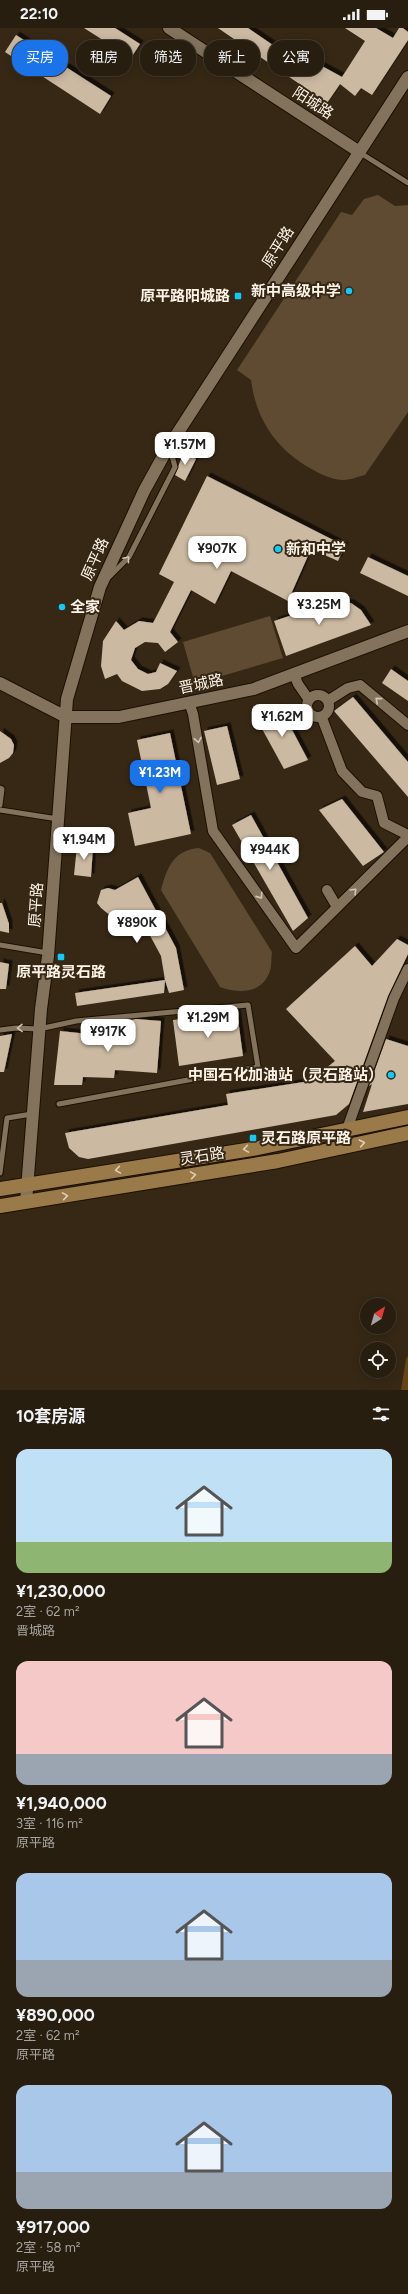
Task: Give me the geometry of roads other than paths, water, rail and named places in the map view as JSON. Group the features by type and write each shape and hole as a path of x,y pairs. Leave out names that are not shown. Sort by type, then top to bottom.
{"main road":[{"name":"灵石路","path":"0,1189 258,1148 408,1117"},
{"name":"灵石路","path":"0,1206 278,1162 408,1133"}],"street":[{"name":"阳城路","path":"169,28 358,152"},
{"name":"原平路","path":"26,1202 39,1028 49,953 67,699 100,587 144,491 169,446 408,77"},
{"name":"晋城路","path":"0,683 66,717 119,717 254,689 408,631"},
{"path":"294,674 298,684 309,700"},
{"path":"329,700 348,688 360,685 408,725"},
{"path":"313,695 322,695 329,700 330,707 322,718 310,715 308,707 309,700 313,695"},
{"path":"189,702 212,792 213,831 296,948 408,836 384,823 377,796 362,792 342,771 322,718"},
{"path":"327,890 337,907"},
{"path":"347,1130 394,998 408,969"}],"lane":[{"path":"358,152 408,182"},
{"path":"100,587 129,557 175,466 169,446"},
{"path":"0,788 2,789 0,805"},
{"path":"0,810 59,820"},
{"path":"0,945 49,953"},
{"path":"0,1030 39,1028 76,1020 248,1005 258,1067 59,1104"},
{"path":"0,1173 7,1118 33,1114"}],"place":[{"name":"新中高级中学","path":"349,291"},
{"name":"原平路阳城路","path":"238,296"},
{"name":"新和中学","path":"278,549"},
{"name":"全家","path":"62,607"},
{"name":"原平路灵石路","path":"61,957"},
{"name":"中国石化加油站（灵石路站）","path":"391,1075"},
{"name":"灵石路原平路","path":"253,1138"}]}
